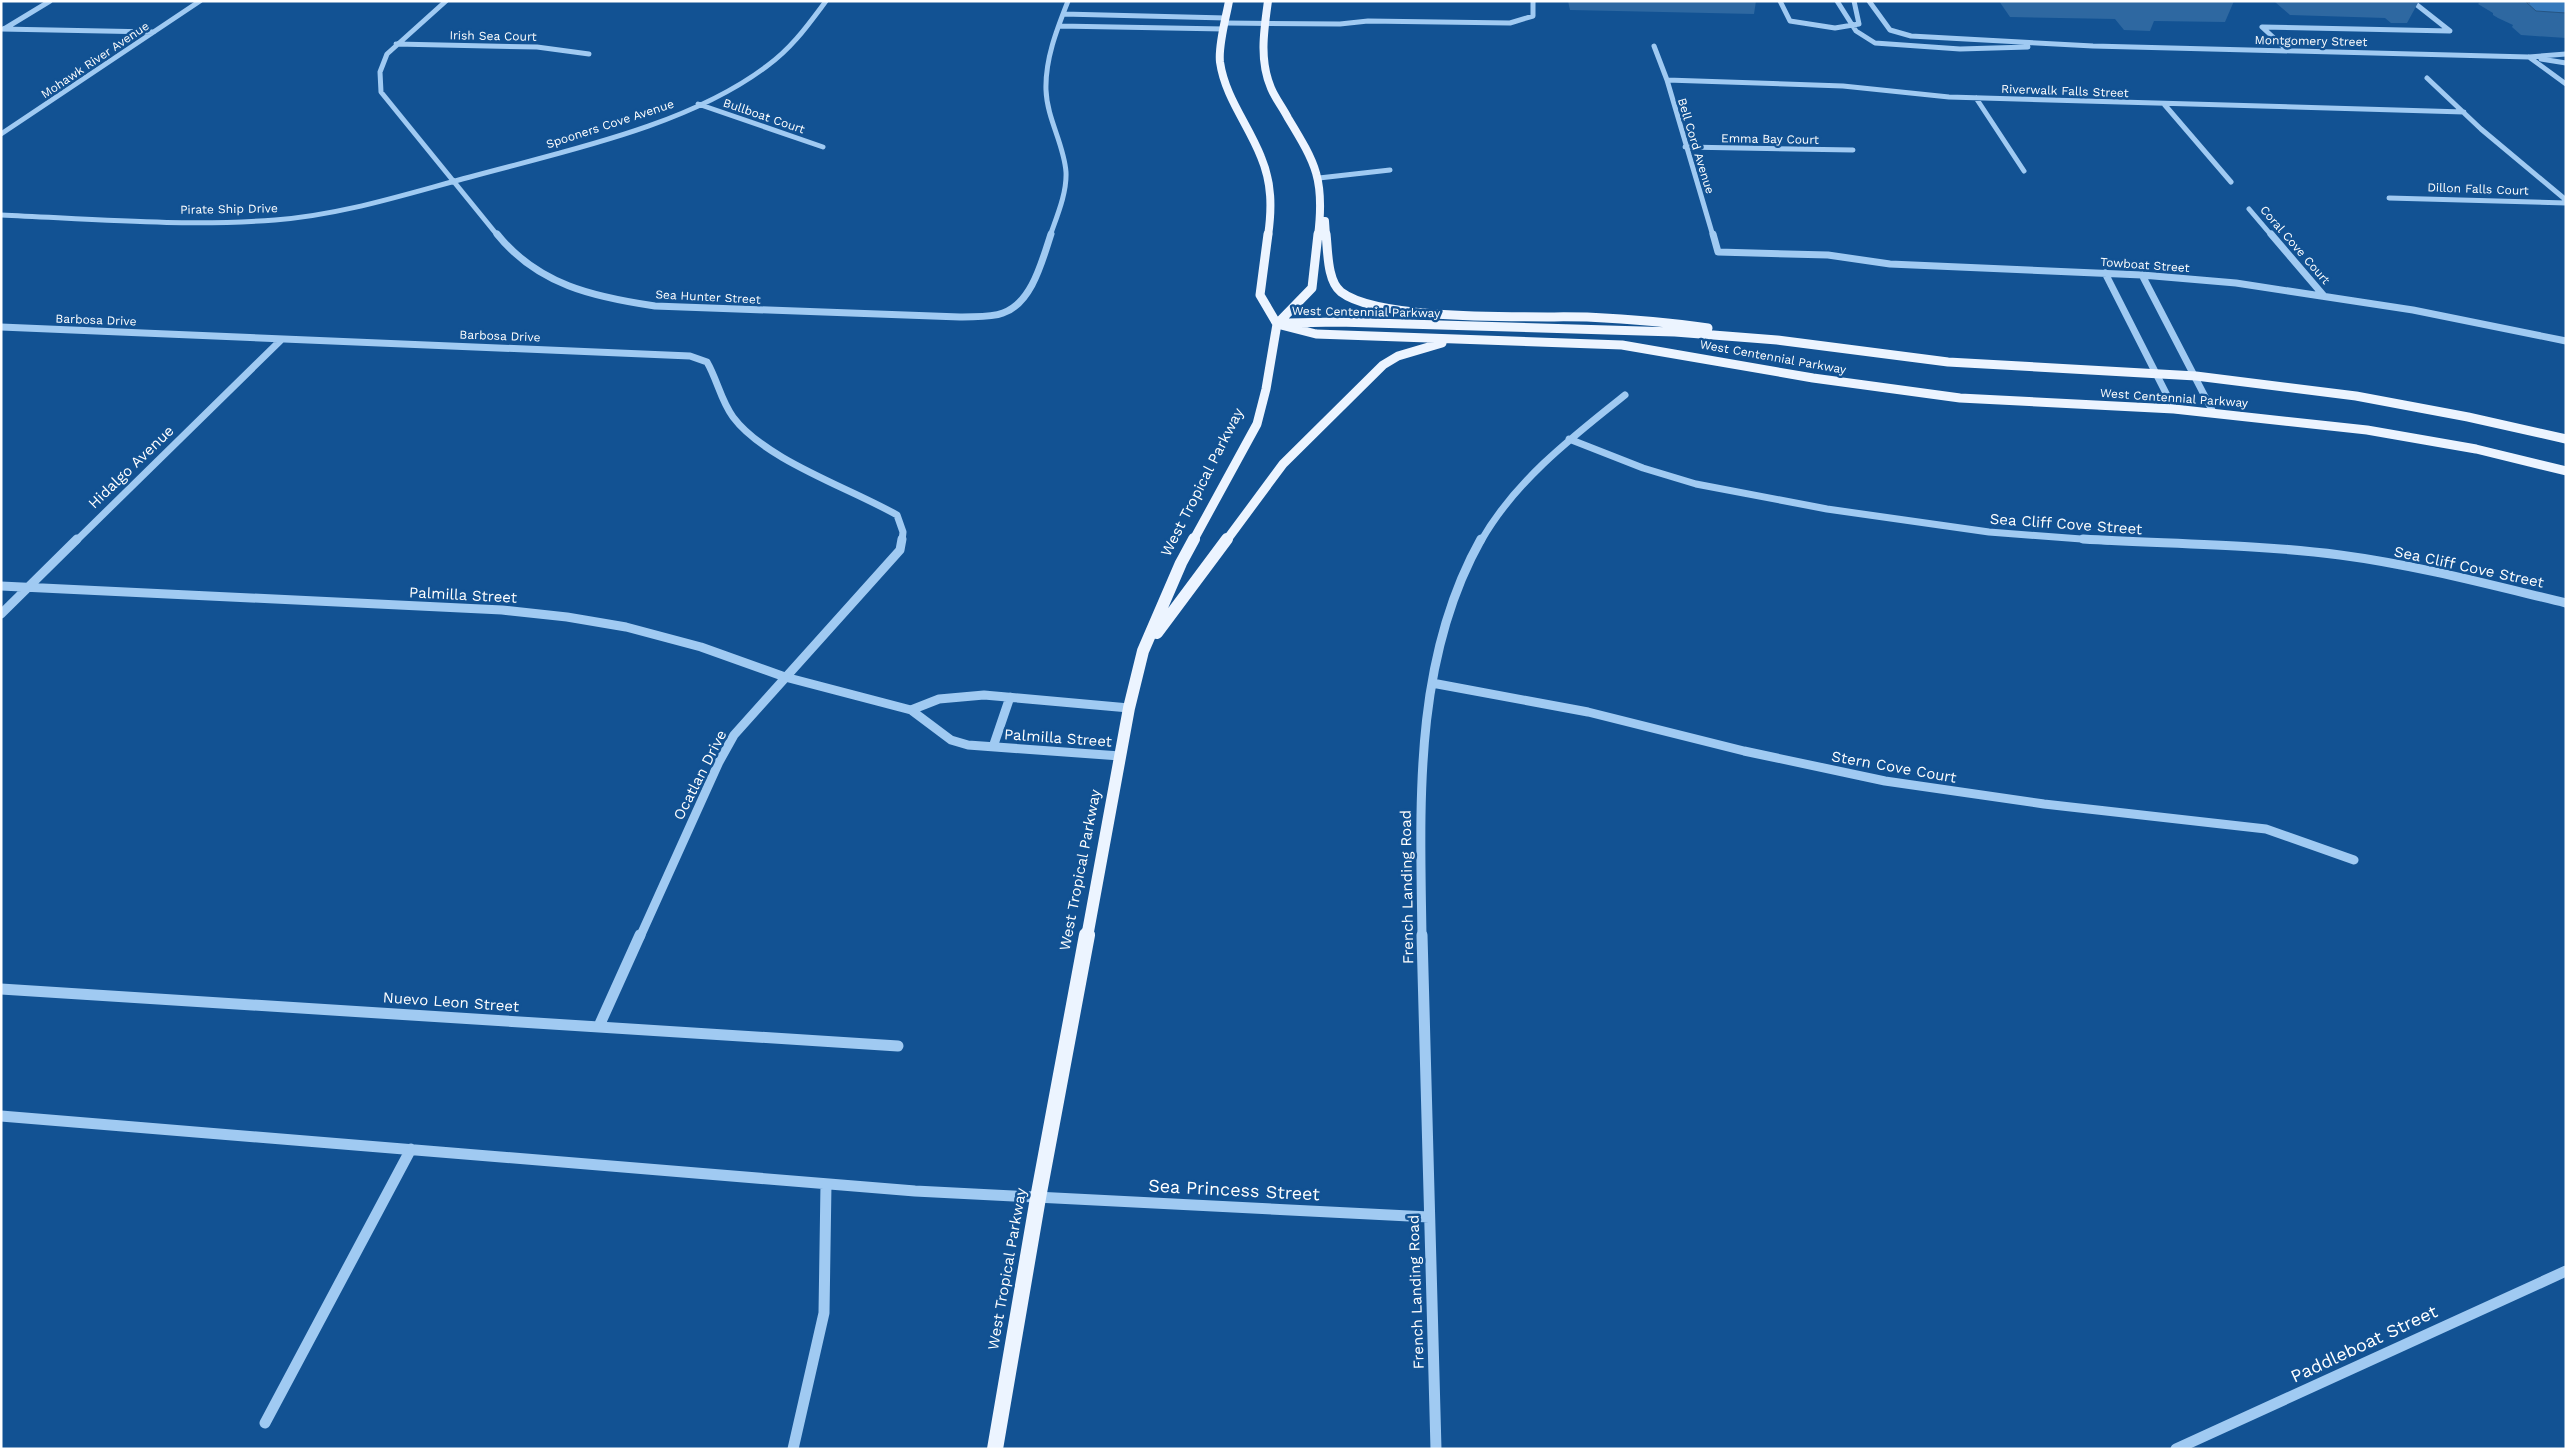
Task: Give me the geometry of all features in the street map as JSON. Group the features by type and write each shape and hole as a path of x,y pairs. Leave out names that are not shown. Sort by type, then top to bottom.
{"main road":[{"path":"1229,1 1220,60 1226,88 1261,156 1268,178 1272,204 1260,295 1277,324 1312,288 1322,204"},
{"path":"1268,1 1263,38 1265,66 1271,88 1313,160 1319,178 1333,281 1339,291 1360,301 1385,308 1686,324 1777,340"},
{"name":"West Centennial Parkway","path":"1277,324 1338,322 1665,332 1777,340 1948,362 2045,369 2196,376 2356,396 2468,417 2566,439"},
{"name":"West Centennial Parkway","path":"1277,324 1316,334 1622,345 1813,378 1960,398 2213,412 2368,430 2476,450 2566,471"},
{"name":"West Tropical Parkway","path":"995,1449 1038,1198 1129,708 1143,651 1181,563 1257,424 1266,389 1277,324"},
{"path":"1143,651 1283,464 1348,398 1383,365 1398,356 1412,350 1462,339"}],"street":[{"path":"2,29 50,1"},
{"name":"Mohawk River Avenue","path":"1,134 200,1"},
{"name":"Sea Hunter Street","path":"446,1 396,44 382,64 378,78 381,92 508,248 526,266 550,280 614,300 655,306 718,310 899,316 987,316 1008,311 1023,299 1032,282 1065,191 1066,174 1064,160 1046,92 1049,57 1058,26"},
{"name":"Spooners Cove Avenue","path":"453,181 604,139 698,104 746,79 783,53 796,41 826,1"},
{"path":"1068,1 1058,26 1125,27 1225,23"},
{"path":"1063,14 1265,24 1340,24 1368,21 1510,23 1533,16 1533,1"},
{"path":"1780,1 1790,21 1804,26 1850,27 1859,24 1854,1"},
{"path":"1837,1 1850,27"},
{"name":"Montgomery Street","path":"1869,1 1890,30 1911,36 2093,46 2529,57 2566,54"},
{"path":"2287,50 2262,26 2450,31 2412,1"},
{"path":"1125,27 1129,16"},
{"name":"Montgomery Street","path":"1850,27 1863,39 1888,45 1960,48 2093,46"},
{"path":"2,29 154,32"},
{"name":"Irish Sea Court","path":"396,44 536,47 589,54"},
{"name":"Bell Cord Avenue","path":"1654,46 1718,252"},
{"path":"2529,57 2566,84"},
{"name":"Montgomery Street","path":"2529,57 2566,63"},
{"path":"2427,78 2464,112 2480,130 2566,202"},
{"name":"Riverwalk Falls Street","path":"1666,80 1829,84 1976,98 2464,112"},
{"path":"1976,98 2024,171"},
{"name":"Bullboat Court","path":"698,104 823,147"},
{"path":"2164,104 2231,182"},
{"name":"Emma Bay Court","path":"1685,147 1853,150"},
{"path":"1319,178 1390,170"},
{"name":"Pirate Ship Drive","path":"1,215 203,222 277,220 353,208 453,181"},
{"name":"Dillon Falls Court","path":"2389,198 2566,202"},
{"name":"Coral Cove Court","path":"2250,208 2324,296"},
{"name":"Towboat Street","path":"1718,252 1828,255 1890,264 2142,275 2236,283 2479,323 2566,342"},
{"path":"2105,273 2174,409"},
{"path":"2142,275 2213,412"},
{"name":"Barbosa Drive","path":"1,327 690,356 707,362 734,418 747,432 768,448 897,514 903,532 900,550"},
{"name":"Hidalgo Avenue","path":"1,614 281,340"},
{"name":"French Landing Road","path":"1436,1449 1423,981 1421,776 1439,640 1451,604 1471,557 1498,513 1569,439 1625,395"},
{"name":"Sea Cliff Cove Street","path":"1569,439 1643,468 1696,484 1827,509 2026,536 2274,549 2340,555 2452,575 2566,603"},
{"name":"Ocatlan Drive","path":"599,1026 719,762 734,735 900,550"},
{"name":"Palmilla Street","path":"1,586 502,610 567,617 645,632 786,676 911,710 951,740 968,745 1120,756"},
{"name":"Stern Cove Court","path":"1432,683 1588,712 1744,751 1884,781 2044,804 2266,829 2354,860"},
{"path":"911,710 939,699 961,696 1010,697 1129,708"},
{"name":"Palmilla Street","path":"993,747 1010,697"},
{"name":"Nuevo Leon Street","path":"1,989 898,1046"},
{"name":"Sea Princess Street","path":"1,1116 915,1191 1429,1217"},
{"path":"266,1423 411,1149"},
{"path":"793,1449 824,1313 826,1184"},
{"name":"Paddleboat Street","path":"2176,1449 2566,1271"}],"building":[{"path":"2528,1 2564,1 2566,3 2566,13 2536,11 2526,2 2530,3"}]}
